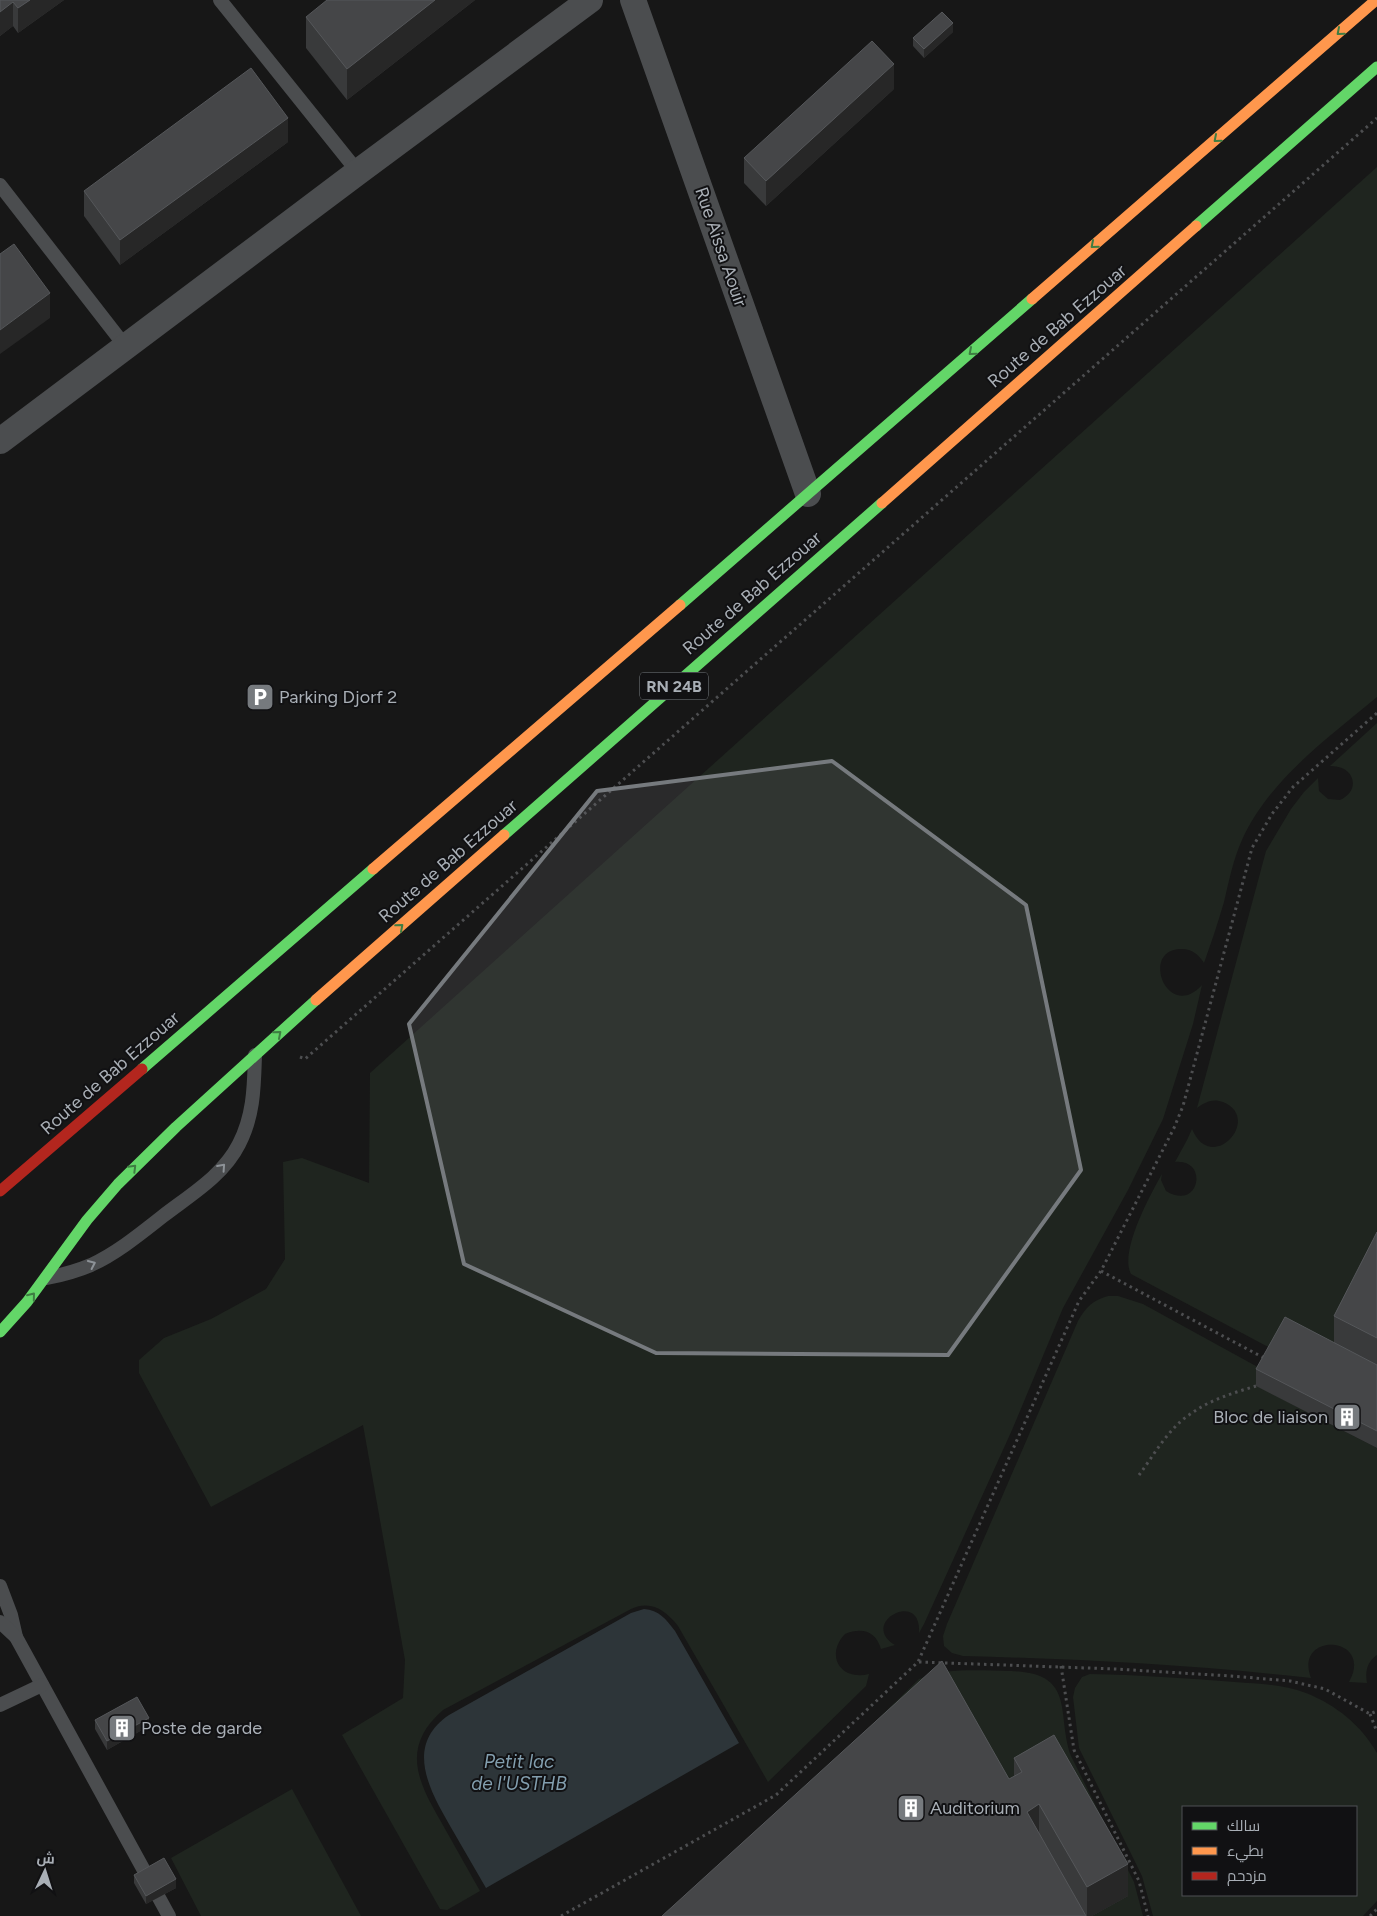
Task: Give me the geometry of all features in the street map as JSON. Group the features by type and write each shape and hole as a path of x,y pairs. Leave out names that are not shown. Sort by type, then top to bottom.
{"main road":[{"name":"Route de Bab Ezzouar","path":"0,1191 808,494 1376,0"},
{"name":"Route de Bab Ezzouar","path":"0,1332 46,1278 71,1241 100,1205 131,1170 255,1054 1377,67"}],"street":[{"path":"0,441 590,0"},
{"name":"Rue Aissa Aouir","path":"633,0 808,494"}],"lane":[{"path":"220,0 358,172"},
{"path":"0,185 125,346"},
{"path":"46,1278 83,1268 110,1255 212,1178 227,1163 239,1145 248,1126 253,1105 255,1054"},
{"path":"0,1586 11,1615 16,1637 169,1916"},
{"path":"0,1622 16,1637"},
{"path":"0,1704 42,1684"}],"path":[{"path":"269,1042 305,1059 1377,118"},
{"path":"561,1916 776,1795 918,1662 1079,1302 1101,1271 1174,1128 1182,1106 1252,848 1272,814 1293,787 1377,713"},
{"path":"1101,1271 1270,1361"},
{"path":"1139,1474 1172,1430 1187,1416 1206,1404 1256,1386"},
{"path":"918,1662 1061,1666 1290,1681 1325,1689 1370,1714 1377,1732"},
{"path":"1061,1666 1074,1750 1139,1881 1148,1916"},
{"path":"1370,1714 1377,1711"},
{"path":"1370,1916 1377,1909"}],"highlighted area":[{"path":"832,761 1026,905 1081,1170 948,1355 656,1353 464,1264 409,1024 597,791"}],"shaded area":[{"path":"1377,167 1377,697 1301,761 1268,798 1254,818 1236,855 1222,910 1204,963 1195,953 1186,949 1169,952 1162,960 1160,970 1163,981 1169,990 1178,995 1189,994 1202,985 1193,1024 1163,1119 1128,1190 1063,1308 1012,1430 924,1624 919,1633 917,1620 911,1613 903,1611 894,1614 887,1620 884,1628 886,1636 895,1645 881,1649 876,1638 868,1632 857,1631 845,1634 836,1650 836,1658 843,1670 850,1674 869,1674 866,1686 768,1782 678,1626 663,1611 651,1606 638,1606 631,1609 443,1710 429,1725 421,1739 417,1753 421,1782 435,1812 480,1891 447,1910 440,1909 342,1735 403,1698 405,1660 363,1425 211,1507 139,1373 139,1360 164,1338 211,1319 266,1289 285,1259 283,1162 302,1158 369,1183 370,1073"},
{"path":"1377,723 1377,1264 1334,1348 1276,1351 1131,1274 1128,1264 1129,1252 1132,1238 1150,1195 1162,1174 1161,1180 1166,1191 1178,1196 1187,1195 1193,1190 1196,1183 1196,1175 1193,1168 1186,1163 1175,1162 1192,1129 1201,1142 1211,1147 1221,1145 1230,1139 1236,1130 1238,1120 1234,1110 1223,1102 1209,1101 1197,1108 1266,851 1291,809 1318,778 1319,791 1328,799 1340,800 1347,796 1353,785 1350,774 1345,769 1330,766"},
{"path":"1108,1296 1118,1296 1143,1304 1265,1371 1257,1386 1377,1448 1377,1655 1368,1667 1367,1683 1349,1682 1354,1666 1352,1655 1344,1648 1333,1645 1322,1646 1313,1652 1309,1663 1311,1678 1137,1663 963,1656 952,1653 944,1646 943,1636 947,1624 1078,1321 1090,1305"},
{"path":"953,1671 1011,1671 1032,1674 1046,1679 1055,1688 1060,1698 1071,1756 1134,1882 1143,1916 1092,1916 1127,1896 1014,1790 784,1810 919,1679"},
{"path":"1090,1674 1198,1679 1270,1685 1306,1693 1328,1704 1347,1717 1371,1743 1377,1753 1377,1901 1363,1916 1153,1916 1142,1876 1079,1748 1073,1697 1075,1688 1082,1677"},
{"path":"292,1789 361,1916 201,1916 171,1858"}],"water":[{"name":"Petit lac de l'USTHB","path":"644,1609 654,1611 662,1616 675,1631 739,1743 486,1888 445,1817 430,1786 424,1756 427,1741 435,1728 449,1715 631,1613"}],"building":[{"path":"0,0 30,0 18,8 13,2 0,12"},
{"path":"327,0 435,0 347,69 306,17"},
{"path":"942,12 953,23 924,49 913,38"},
{"path":"872,41 894,64 766,181 744,158"},
{"path":"251,68 288,118 120,240 84,191"},
{"path":"14,244 50,293 0,330 0,254"},
{"path":"1377,1232 1377,1338 1334,1316"},
{"name":"Bloc de liaison","path":"1285,1317 1377,1365 1377,1431 1256,1369"},
{"name":"Auditorium","path":"942,1661 1009,1779 1022,1772 1014,1758 1054,1735 1128,1864 1087,1887 1039,1804 1027,1812 1086,1916 662,1916"},
{"name":"Poste de garde","path":"137,1697 149,1718 107,1741 95,1720"},
{"path":"164,1858 176,1879 146,1896 134,1875"}],"traffic: fast":[{"path":"1196,226 1377,67"},
{"path":"680,605 1032,299"},
{"path":"504,835 882,503"},
{"path":"142,1069 373,869"},
{"path":"0,1332 27,1302 87,1220 118,1184 176,1127 316,1000"}],"traffic: slow":[{"path":"1032,299 1376,0"},
{"path":"882,503 1196,226"},
{"path":"373,869 680,605"},
{"path":"316,1000 504,835"}],"traffic: jam":[{"path":"0,1191 142,1069"}],"place":[{"name":"Parking Djorf 2","path":"260,697"},
{"name":"Bloc de liaison","path":"1347,1417"},
{"name":"Poste de garde","path":"122,1728"},
{"name":"Auditorium","path":"911,1808"}]}
